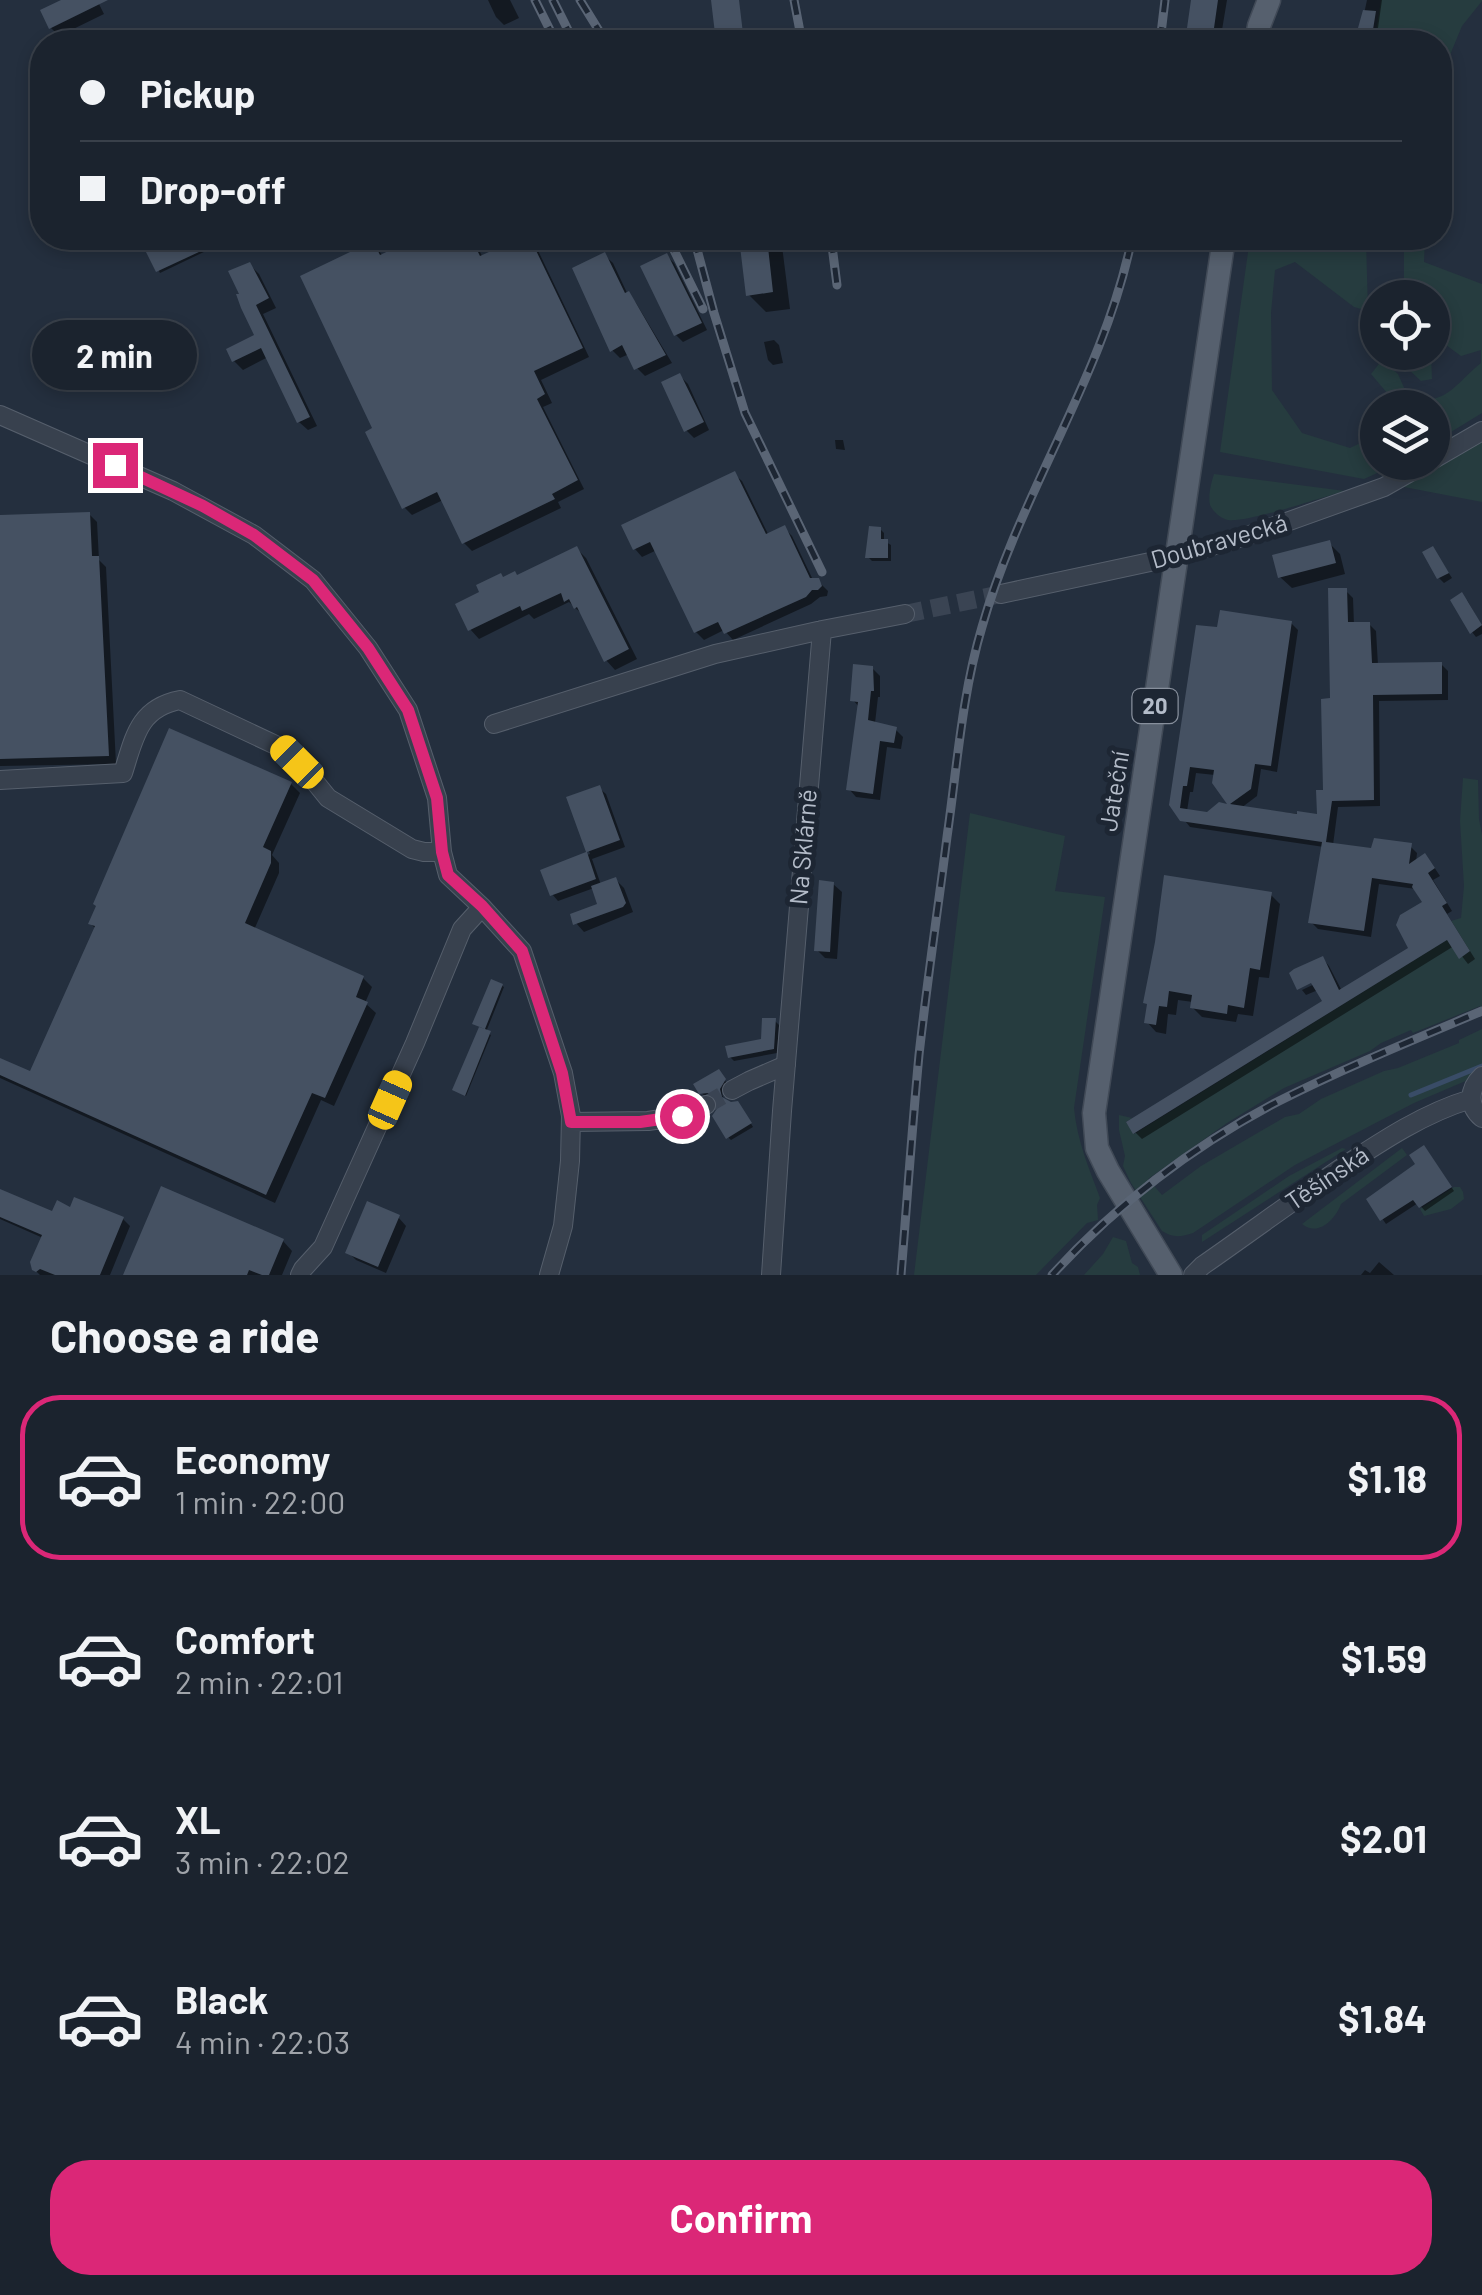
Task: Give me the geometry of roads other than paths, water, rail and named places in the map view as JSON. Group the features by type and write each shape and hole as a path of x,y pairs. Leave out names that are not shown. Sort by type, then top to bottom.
{"main road":[{"path":"1258,30 1269,0"},
{"name":"Jateční","path":"1171,1275 1108,1172 1098,1148 1094,1113 1222,250"}],"street":[{"path":"0,415 203,506 254,535 313,580 368,648 408,710 437,798 448,875 522,951 562,1073 571,1122 570,1162 563,1226 548,1275"},
{"name":"Doubravecká","path":"1450,449 1482,431"},
{"name":"Doubravecká","path":"1001,594 1178,556 1256,534 1398,480"},
{"path":"494,724 715,654 905,614"},
{"name":"Na Sklárně","path":"771,1275 822,630"},
{"path":"0,780 123,773 140,722 165,703 180,700 282,748 328,798 412,848 442,852"},
{"path":"320,1275 323,1248 462,930 482,906"},
{"path":"740,1085 786,1065"},
{"path":"1482,1076 1475,1083 1471,1098 1472,1107 1482,1118"},
{"name":"Těšínská","path":"1193,1275 1276,1212 1380,1142 1471,1098"},
{"path":"571,1122 648,1121 682,1116 706,1105"},
{"path":"300,1275 323,1248"}],"waterway":[{"path":"1411,1095 1482,1066"}],"tunnel":[{"path":"905,614 1001,594"},
{"path":"706,1105 732,1090"}],"railway":[{"path":"535,0 550,30"},
{"path":"553,0 568,30"},
{"path":"580,0 599,30"},
{"path":"794,0 800,30"},
{"path":"1161,30 1165,0"},
{"path":"674,250 703,309"},
{"path":"697,250 745,413 822,572"},
{"path":"833,250 837,285"},
{"path":"901,1275 922,1028 975,652 998,577 1102,338 1129,250"},
{"path":"1052,1275 1129,1201 1215,1138 1302,1090 1482,1011"}]}
